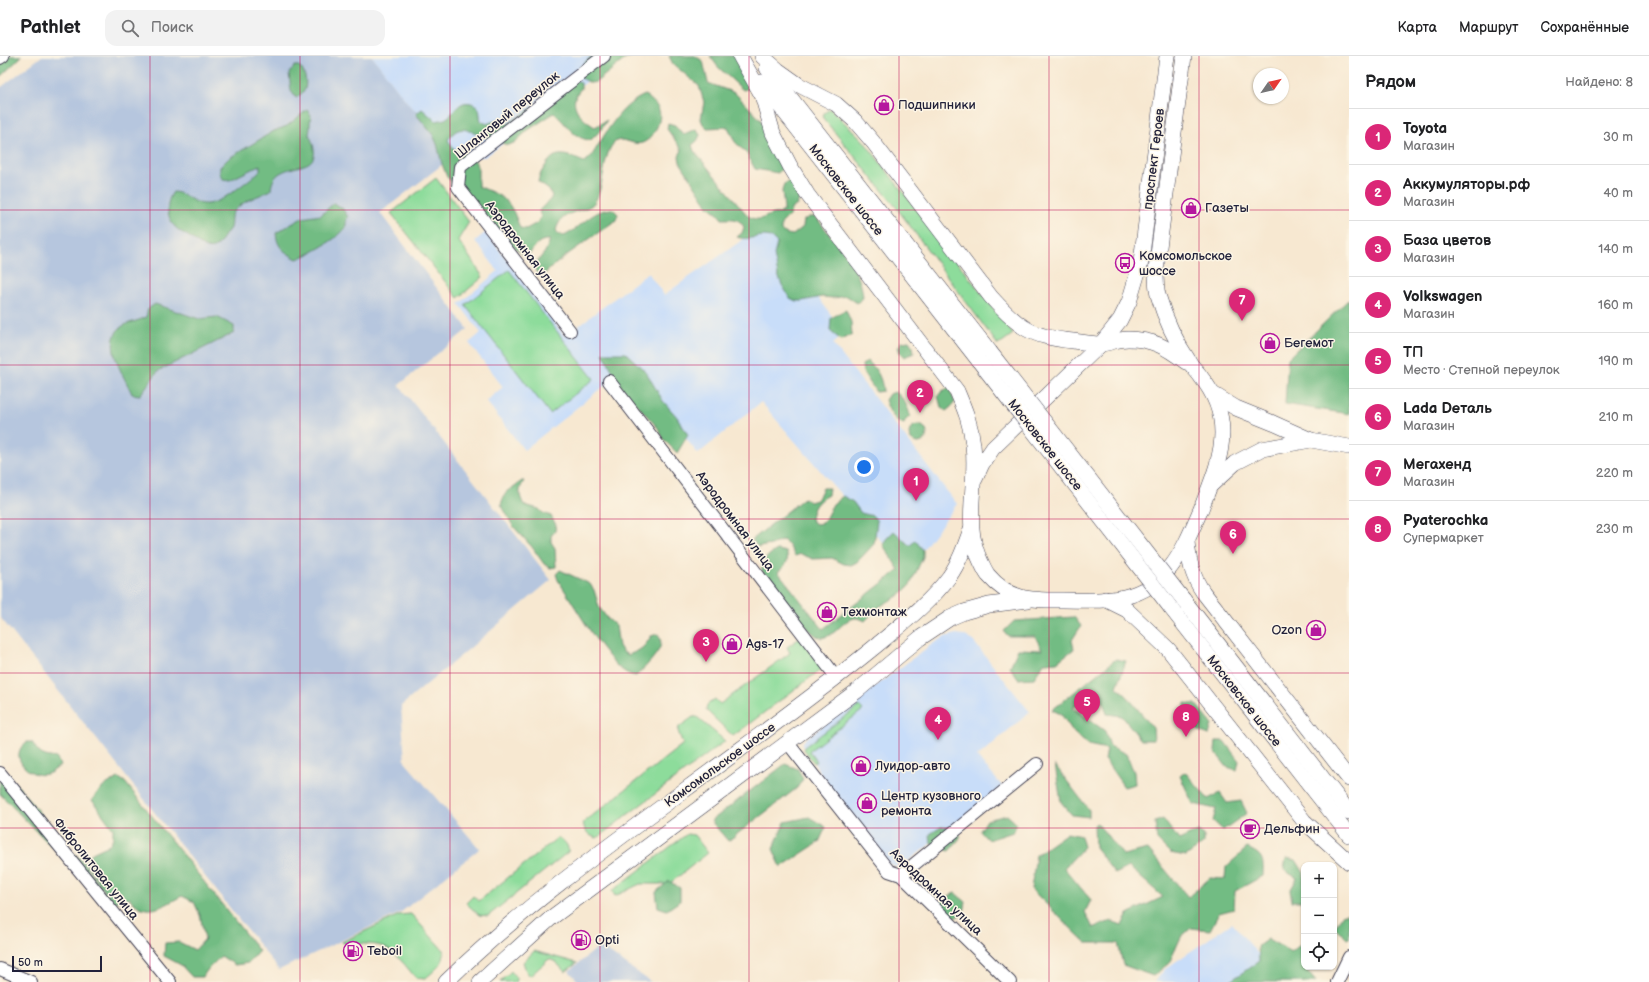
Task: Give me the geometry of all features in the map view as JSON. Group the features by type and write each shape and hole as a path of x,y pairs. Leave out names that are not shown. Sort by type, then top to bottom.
{"main road":[{"name":"Московское шоссе","path":"740,56 985,357"},
{"path":"740,56 762,95 773,132 790,166 807,194 957,391 969,419 974,447 971,529 977,554 988,574 1005,590 1029,600"},
{"name":"Московское шоссе","path":"758,56 985,357 1177,604 1349,835"},
{"path":"762,56 799,85 836,104 855,121 873,142 991,297 1010,318 1030,332 1050,339 1101,344 1127,339 1145,340 1166,347 1191,365 1213,394 1236,408 1311,440 1349,447"},
{"name":"проспект Героев","path":"973,484 982,464 993,448 1101,344 1120,320 1129,302 1141,262 1167,56"},
{"name":"проспект Героев","path":"1184,56 1156,270 1158,294 1174,336 1191,365"},
{"name":"Комсомольское шоссе","path":"480,982 551,918 857,691 920,638 950,618 989,605 1029,600 1104,599 1124,597 1142,590 1159,580 1172,567 1187,542 1210,486 1221,449 1222,432 1220,414 1213,394"},
{"path":"1210,486 1235,463 1262,449 1311,440"},
{"name":"Комсомольское шоссе","path":"446,982 480,948 578,869 837,678 907,620 934,595 957,564 971,529"},
{"path":"1187,542 1189,563 1196,581 1203,592 1349,779"},
{"path":"1104,599 1127,610 1168,649 1304,821 1349,862"},
{"name":"Московское шоссе","path":"1177,604 1349,812"}],"street":[{"name":"Шланговый переулок","path":"458,187 460,167 604,56"},
{"name":"Аэродромная улица","path":"458,187 570,331"},
{"name":"Аэродромная улица","path":"609,381 837,678"},
{"name":"Аэродромная улица","path":"787,742 889,870 901,875 1010,982"},
{"path":"901,875 1037,764"},
{"name":"Фибролитовая улица","path":"0,773 170,982"},
{"path":"1337,982 1349,957"},
{"path":"0,969 31,982"}],"shaded area":[{"path":"42,56 372,56 410,106 423,117 452,157 380,213 468,329 399,385 551,580 401,706 405,762 479,848 478,850 400,913 279,970 0,617 0,88"},
{"path":"372,56 622,56 485,157 452,157 423,117 410,106"},
{"path":"486,232 565,336 648,273 664,295 748,236 773,235 845,334 833,344 957,504 907,571 761,402 698,454 629,366 524,450 486,401 503,387 469,343 481,333 459,304 498,271 475,241"},
{"name":"Луидор-авто","path":"956,634 964,635 974,642 1030,712 977,757 1003,787 906,863 896,867 885,862 833,794 803,748 802,744 805,739 932,644 944,637"},
{"path":"1232,923 1282,982 1154,982 1165,969"},
{"path":"600,946 651,982 579,982 569,971"}],"green space":[{"path":"0,56 22,56 0,77"},
{"path":"592,56 632,56 624,60 596,82 591,83 581,78 579,68"},
{"path":"669,56 695,56 703,61 708,83 735,93 760,119 768,131 772,150 782,169 778,173 755,169 747,154 735,142 728,127 707,128 703,124 701,119 704,102 699,86 673,64"},
{"path":"710,56 736,56 750,88 743,90 718,67"},
{"path":"295,66 299,66 301,68 306,81 304,91 296,98 291,91 289,73"},
{"path":"576,80 581,83 581,89 576,94 575,100 577,111 585,120 595,127 607,120 600,131 591,140 575,134 554,113 528,130 514,143 508,145 464,130 456,131 448,140 455,150 473,156 478,168 478,186 495,193 505,200 513,210 520,228 526,229 537,223 541,217 539,211 552,196 549,190 538,182 541,173 550,160 558,155 563,155 584,162 590,158 613,122 627,106 645,95 656,105 660,114 656,130 653,134 646,141 639,144 625,140 618,140 615,142 608,154 598,197 594,203 563,218 556,230 558,234 564,236 593,215 606,210 613,209 618,214 616,220 564,257 544,274 538,275 535,269 536,263 545,252 550,240 543,240 536,245 530,253 524,255 505,240 447,177 433,135 416,114 422,109 436,121 442,120 451,115 463,103 467,102 478,107 481,121 487,124 498,121 508,124"},
{"path":"830,109 862,139 1013,334 998,345 896,207 823,118 824,113"},
{"path":"307,110 311,115 309,134 314,149 313,158 308,163 281,173 274,179 271,190 247,201 238,207 232,215 230,228 217,246 213,248 206,248 175,227 169,217 168,210 169,198 173,192 177,192 196,202 204,204 210,204 225,197 260,171 260,165 230,180 223,179 220,174 220,167 229,158 274,131 287,126"},
{"path":"668,123 675,125 684,134 696,129 700,135 697,141 692,145 694,151 748,216 761,219 771,215 780,214 784,209 782,190 784,184 790,181 794,186 799,199 797,205 791,209 790,215 781,224 781,231 793,235 803,227 804,220 809,217 816,217 852,265 858,276 863,298 857,303 847,296 834,298 822,297 802,301 796,301 790,298 778,275 774,255 777,243 773,239 763,236 748,238 737,237 742,233 744,227 742,224 735,219 722,219 708,206 680,162 679,156 682,150 667,129"},
{"path":"436,178 469,222 458,240 483,277 458,298 391,213"},
{"path":"334,203 342,208 348,217 346,227 342,232 323,246 297,259 282,249 278,242 276,233 302,218 321,215"},
{"path":"509,270 594,379 550,414 465,305"},
{"path":"1349,299 1349,414 1285,404 1288,358"},
{"path":"155,304 199,319 217,317 234,326 234,333 158,371 140,395 132,394 120,370 114,352 113,343 115,335 123,326 146,317 148,309"},
{"path":"846,310 851,322 852,335 841,340 830,331 831,318"},
{"path":"909,341 913,347 914,353 904,357 900,353 898,347 902,342"},
{"path":"603,353 626,353 646,372 663,401 677,417 688,435 677,453 664,440 658,428 621,387"},
{"path":"867,361 874,367 878,374 883,391 876,392 863,372 862,365"},
{"path":"949,388 955,402 946,411 941,407 938,396 942,391"},
{"path":"896,392 905,402 910,416 904,424 892,415 885,400 889,394"},
{"path":"914,425 922,425 927,430 925,441 922,443 914,443 909,438 909,430"},
{"path":"524,481 520,493 524,505 539,509 543,513 551,516 556,525 555,531 551,536 551,542 555,548 556,567 550,568 544,564 532,547 513,526 501,504 506,492"},
{"path":"823,488 829,488 828,495 818,502 814,508 811,520 816,524 823,523 833,504 843,496 853,502 861,513 873,516 877,521 874,544 857,562 851,565 844,564 832,558 813,559 801,554 795,556 788,544 783,540 771,545 758,547 752,540 804,498 810,502 817,500"},
{"path":"894,531 910,546 915,540 923,550 923,557 910,585 901,594 879,607 865,621 855,618 851,619 826,637 821,638 815,635 794,616 762,571 764,561 771,554 777,550 786,552 787,561 778,572 823,629 899,570 883,545 886,539"},
{"path":"560,570 590,584 594,590 599,607 607,618 616,626 619,646 623,652 628,655 636,652 644,646 651,636 658,634 661,642 659,650 650,662 636,676 631,675 617,666 601,646 558,580 556,574"},
{"path":"1074,617 1081,626 1072,640 1074,649 1057,662 1044,663 1034,678 1018,679 1010,667 1018,649 1042,650 1035,636 1008,636 1004,631 1014,621"},
{"path":"800,638 823,668 733,736 706,710 707,705 715,699 720,704 790,653 787,647"},
{"path":"1116,659 1126,661 1117,687 1127,696 1153,728 1154,740 1141,740 1122,716 1107,714 1099,689 1073,708 1105,731 1110,746 1126,754 1134,772 1135,784 1124,787 1105,760 1107,749 1088,745 1074,733 1061,714 1052,710"},
{"path":"1185,703 1196,704 1212,724 1209,735 1199,731 1185,715"},
{"path":"859,706 863,710 809,751 817,761 814,763 803,748"},
{"path":"693,717 697,717 725,741 597,838 588,833 583,823 683,744 678,731 679,727"},
{"path":"1216,741 1224,741 1239,761 1237,770 1227,767 1215,752"},
{"path":"27,742 32,742 37,750 42,754 57,758 60,766 51,773 40,775 27,770 22,765 19,753 21,747"},
{"path":"785,764 798,769 803,779 797,788 728,841 711,821"},
{"path":"1055,765 1089,810 1089,817 1072,815 1061,802"},
{"path":"1185,772 1208,799 1220,793 1227,803 1241,801 1247,813 1223,830 1213,821 1216,809 1193,804 1180,776"},
{"path":"119,778 125,782 259,951 248,963 235,965 221,956 209,968 203,977 192,977 181,965 164,956 165,943 179,942 195,950 205,939 200,915 194,902 182,896 155,909 142,908 129,898 112,903 85,861 92,853 109,845 113,838 113,829 92,800 110,782"},
{"path":"0,779 13,782 19,787 68,849 82,860 106,897 109,905 0,794"},
{"path":"1007,815 1017,824 1013,832 988,840 980,831 987,820"},
{"path":"809,817 826,827 819,842 781,867 773,849 785,822"},
{"path":"1163,819 1179,840 1198,831 1204,835 1204,843 1186,856 1170,853 1157,840 1155,822"},
{"path":"1097,823 1123,855 1148,849 1188,897 1210,878 1225,879 1226,867 1247,848 1259,855 1261,858 1263,862 1263,876 1235,891 1234,909 1219,913 1210,930 1191,928 1181,937 1169,963 1153,976 1123,965 1118,943 1086,943 1031,889 1036,855 1067,833 1081,836 1084,847 1064,868 1091,900 1085,912 1093,928 1111,921 1122,925 1129,913 1163,897 1129,867 1115,874 1095,847 1094,825"},
{"path":"941,827 955,828 961,837 949,851 931,844 930,834"},
{"path":"687,834 694,835 708,853 669,884 640,884 615,896 612,891"},
{"path":"557,838 566,843 568,852 488,916 479,915 466,903 473,896 479,901"},
{"path":"1286,858 1296,860 1301,868 1301,901 1292,901 1290,891 1297,878 1284,870"},
{"path":"669,881 680,888 680,901 667,910 658,907 656,892"},
{"path":"955,893 966,902 964,912 955,918 942,910 941,900"},
{"path":"411,914 443,950 444,955 441,963 425,979 416,978 400,960 386,948 373,944 346,944 342,942 399,915"},
{"path":"1343,914 1349,914 1349,938 1347,939 1337,929 1337,924"},
{"path":"1268,939 1291,952 1301,944 1301,970 1306,970 1316,982 1229,982 1259,961 1258,946"},
{"path":"534,951 577,963 565,972 556,962 549,959 530,976 526,971 523,962"},
{"path":"511,971 516,978 516,982 500,982"}],"place":[{"name":"Подшипники","path":"884,105"},
{"name":"Газеты","path":"1191,208"},
{"name":"Комсомольское шоссе","path":"1125,263"},
{"name":"Мегахенд","path":"1242,321"},
{"name":"Бегемот","path":"1270,343"},
{"name":"Аккумуляторы.рф","path":"920,413"},
{"name":"Toyota","path":"916,501"},
{"name":"Lada Dеталь","path":"1233,554"},
{"name":"Техмонтаж","path":"827,612"},
{"name":"Ozon","path":"1316,630"},
{"name":"Ags-17","path":"732,644"},
{"name":"База цветов","path":"706,662"},
{"name":"ТП","path":"1087,722"},
{"name":"Pyaterochka","path":"1186,737"},
{"name":"Volkswagen","path":"938,740"},
{"name":"Луидор-авто","path":"861,766"},
{"name":"Центр кузовного ремонта","path":"867,803"},
{"name":"Дельфин","path":"1250,829"},
{"name":"Opti","path":"581,940"},
{"name":"Teboil","path":"353,951"}]}
